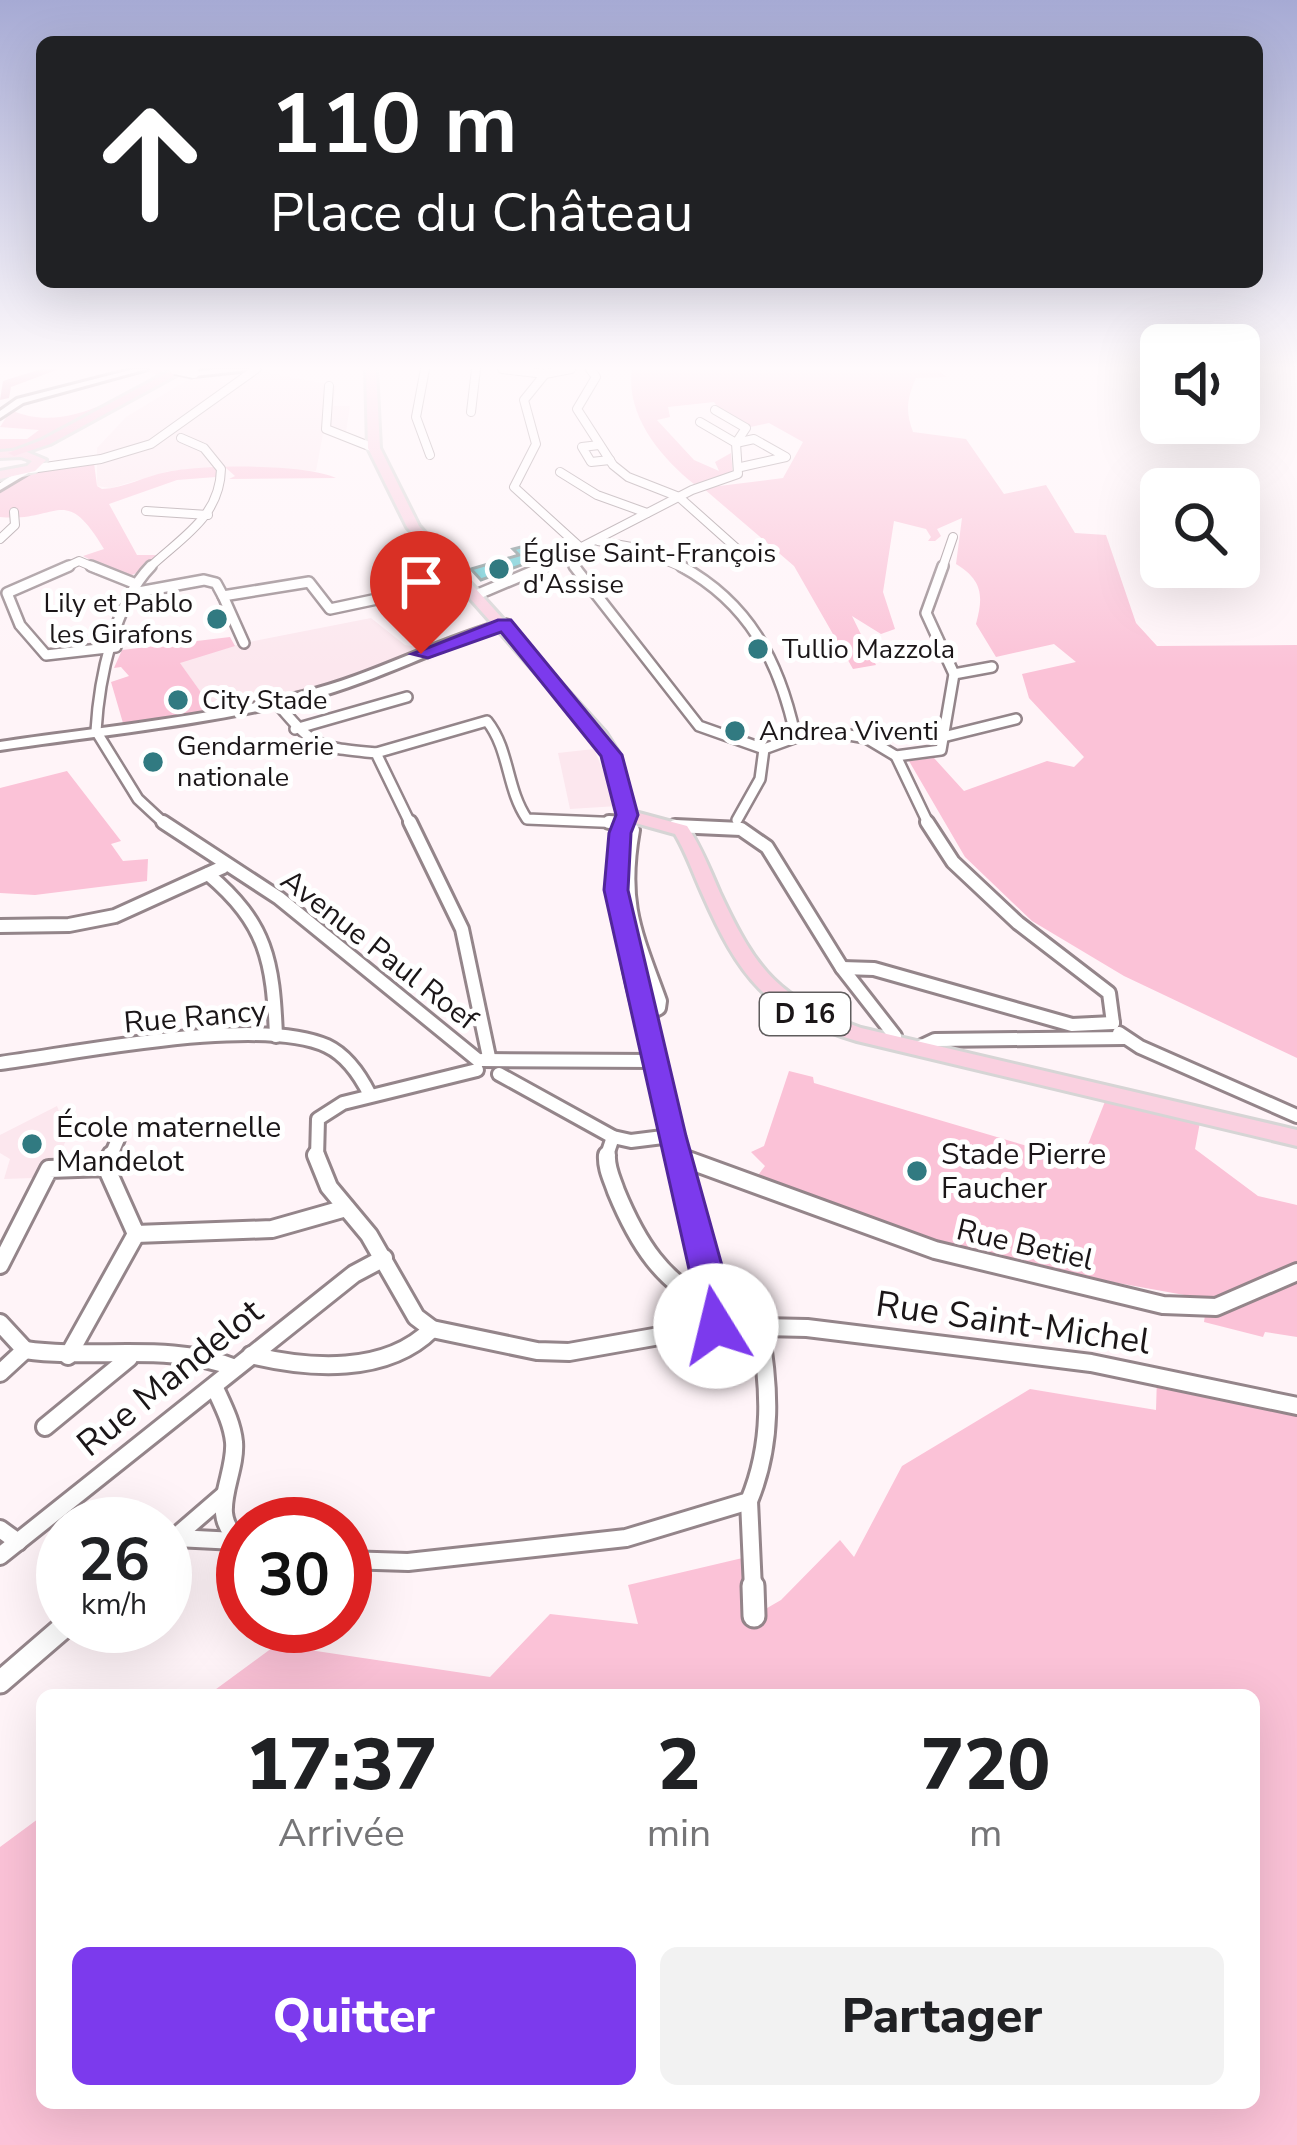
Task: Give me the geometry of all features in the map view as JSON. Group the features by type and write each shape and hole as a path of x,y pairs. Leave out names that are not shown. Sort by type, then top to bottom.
{"main road":[{"path":"0,487 26,469"},
{"path":"384,469 413,527 600,736 612,755 626,824 676,826"},
{"path":"0,746 210,717 276,703 348,684 499,619"},
{"name":"D 16","path":"676,826 688,840 752,974 795,1010 892,1042 1297,1138"}],"street":[{"path":"96,731 134,589 208,515 220,498 221,469"},
{"path":"523,469 515,484 581,548"},
{"path":"620,469 628,477 679,496 744,556"},
{"path":"476,595 505,586 679,496 734,477 740,469"},
{"path":"560,472 616,503 648,513"},
{"path":"146,511 208,515"},
{"path":"0,539 15,525 14,512"},
{"path":"612,531 691,568 722,589 749,620 774,662 791,706 795,734"},
{"path":"896,756 941,750 947,736 954,674 926,613 953,538"},
{"path":"595,540 633,544"},
{"path":"566,555 699,726 764,749 795,734 876,738 896,756 916,805 952,862 1018,923 1109,993 1113,1023 1124,1038"},
{"path":"116,646 46,655 20,625 7,592 79,561 134,589 204,580 216,583 244,643"},
{"path":"223,596 309,582 330,609 462,581"},
{"path":"954,674 992,667"},
{"path":"295,729 407,697"},
{"path":"276,703 295,729 326,748 376,753 487,721 504,746 511,800 527,819 626,824 616,890 716,1326"},
{"path":"947,736 1016,719"},
{"name":"Avenue Paul Roef","path":"96,731 138,799 186,844 279,898 490,1065 613,1137"},
{"path":"735,825 760,778 764,749"},
{"path":"376,753 462,929 490,1065"},
{"path":"676,826 735,825 767,847 790,877 842,968 895,1036 892,1042"},
{"path":"0,926 28,921 44,926 140,910 223,867"},
{"path":"208,874 255,917 263,936 274,986 276,1036"},
{"path":"226,888 244,878"},
{"path":"842,968 874,969 1074,1030 1124,1038 1297,1116"},
{"path":"918,1048 934,1040 1113,1023"},
{"name":"Rue Rancy","path":"0,1063 276,1036 328,1046 364,1081 370,1095"},
{"path":"250,1355 275,1363 334,1366 412,1347 432,1329 416,1317 384,1258 320,1169 314,1135 326,1111 490,1065 654,1061"},
{"path":"671,1136 631,1141 613,1137 605,1161 631,1228 680,1290 713,1306"},
{"path":"118,1139 106,1167 136,1234"},
{"name":"Rue Betiel","path":"677,1156 795,1204 940,1253 1027,1277 1185,1307 1228,1304 1297,1272"},
{"path":"0,1265 49,1169 106,1167"},
{"path":"136,1234 215,1233 315,1221 346,1208"},
{"path":"68,1356 136,1234"},
{"name":"Rue Mandelot","path":"0,1556 354,1274 384,1258"},
{"path":"0,1323 25,1350 130,1358 203,1354 235,1368"},
{"name":"Rue Saint-Michel","path":"432,1329 537,1351 569,1352 716,1326 900,1337 1091,1363 1297,1406"},
{"path":"754,1616 749,1501 768,1452 768,1374 758,1326"},
{"path":"0,1372 25,1350"},
{"path":"45,1427 130,1358"},
{"path":"192,1523 224,1495 234,1452 232,1425 214,1386"},
{"path":"372,1561 408,1562 626,1538 749,1501"},
{"path":"0,1529 19,1541"},
{"path":"0,1682 36,1651"}],"shaded area":[{"path":"46,469 95,469 97,486 102,489 167,472 220,469 216,477 177,480 109,504 137,555 156,555 129,576 114,574 83,556 104,549 69,511 0,517 0,492 21,476"},
{"path":"97,469 187,469 111,488 97,486"},
{"path":"227,469 289,469 336,478 229,479 235,476"},
{"path":"678,469 732,469 733,476 694,484"},
{"path":"788,469 987,469 1004,494 1046,485 1075,533 1106,535 1136,623 1157,646 1297,645 1297,1058 1124,976 1032,921 965,857 909,761 934,758 964,791 1047,761 1074,767 1084,757 1029,698 1022,674 1076,662 1054,644 996,657 976,624 980,596 976,582 956,564 962,518 937,529 941,536 935,541 928,541 931,537 926,529 894,521 883,592 895,629 881,634 852,616 876,665 853,669 794,566 703,488 783,478"},
{"path":"371,618 405,645 425,648 345,681 215,712 179,662 244,643"},
{"path":"230,637 235,646 180,663 215,712 123,723 111,682 129,676 121,667 114,668 122,650"},
{"path":"594,749 618,806 570,809 558,753"},
{"path":"67,771 121,841 111,844 123,861 148,859 147,881 35,895 0,893 0,788"},
{"path":"789,1071 813,1077 814,1083 1081,1162 1106,1099 1200,1122 1195,1149 1258,1196 1297,1205 1297,1263 1221,1295 1201,1298 1040,1269 1022,1259 971,1254 851,1215 756,1178 765,1166 751,1152 764,1146"},
{"name":"École maternelle Mandelot","path":"57,1106 68,1135 57,1162 47,1163 33,1178 4,1179 10,1159 0,1153 0,1135"},
{"path":"1297,1272 1297,1337 1265,1332 1263,1337 1204,1322 1206,1308"},
{"path":"1157,1377 1297,1398 1297,2145 0,2145 0,1847 36,1820 36,2109 1260,2109 1260,1689 216,1689 265,1653 330,1653 490,1677 550,1614 638,1624 628,1585 751,1556 755,1615 781,1600 840,1540 854,1557 902,1466 1030,1389 1156,1410"}],"building":[{"name":"Église Saint-François d'Assise","path":"529,545 543,557 481,580 471,569 519,555 513,549"}],"place":[{"name":"Église Saint-François d'Assise","path":"499,569"},
{"name":"Lily et Pablo les Girafons","path":"217,619"},
{"name":"Tullio Mazzola","path":"758,649"},
{"name":"City Stade","path":"178,700"},
{"name":"Andrea Viventi","path":"735,731"},
{"name":"Gendarmerie nationale","path":"153,762"},
{"name":"École maternelle Mandelot","path":"32,1144"},
{"name":"Stade Pierre Faucher","path":"917,1171"}],"route":[{"path":"421,654 505,624 612,755 627,815 620,833 616,890 671,1136 710,1280 716,1326"}]}
